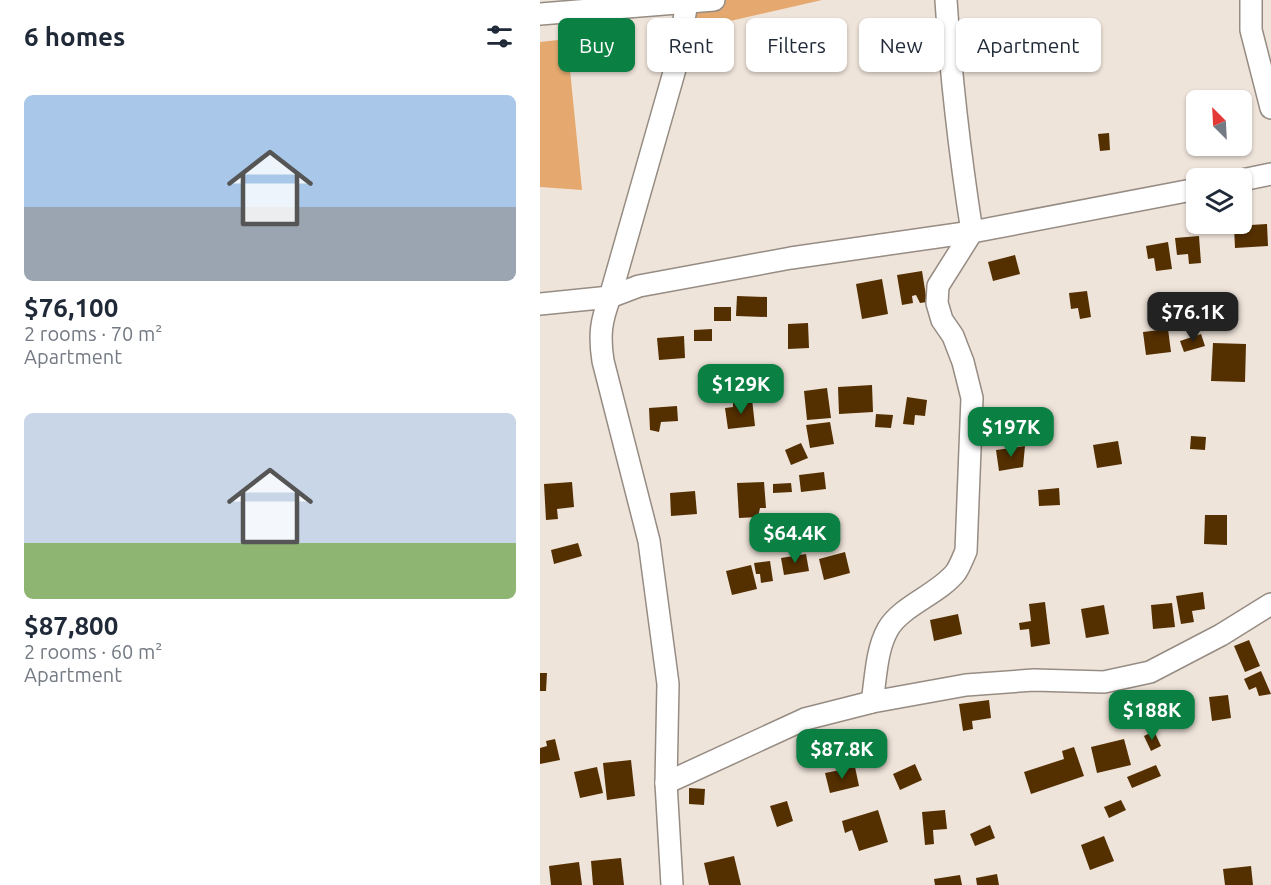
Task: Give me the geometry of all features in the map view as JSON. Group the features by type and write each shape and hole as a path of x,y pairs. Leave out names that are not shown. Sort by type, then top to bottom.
{"street":[{"path":"540,14 714,0"},
{"path":"872,702 880,649 889,627 956,572 966,551 972,398 963,362 953,336 942,320 938,303 938,286 972,232 958,143 946,0"},
{"path":"1251,0 1251,30 1271,108"},
{"path":"672,885 666,783 668,684 649,541 599,340 603,317 677,62 687,2"},
{"path":"1252,178 1271,174"},
{"path":"540,304 610,297 639,286 791,258 972,232 1186,191"},
{"path":"666,783 806,718 872,702 966,685 1034,680 1104,682 1150,672 1221,635 1271,604"}],"shaded area":[{"path":"678,0 822,0 734,20 734,18 680,18"},
{"path":"558,40 558,72 570,72 582,190 540,187 540,42"}],"building":[{"path":"1109,133 1110,150 1100,151 1098,134"},
{"path":"1267,224 1268,246 1235,248 1234,234 1252,234 1252,225"},
{"path":"1199,236 1201,263 1189,264 1188,254 1177,255 1175,238"},
{"path":"1168,242 1172,269 1156,271 1154,258 1148,259 1146,246"},
{"path":"1015,255 1020,274 993,281 988,262"},
{"path":"922,271 927,302 920,303 916,295 912,296 913,303 902,305 897,275"},
{"path":"882,279 888,314 862,319 856,284"},
{"path":"1087,291 1091,317 1080,319 1078,308 1071,309 1069,293"},
{"path":"737,296 767,297 767,317 736,316"},
{"path":"714,307 731,307 731,321 714,321"},
{"path":"808,323 809,348 788,349 788,324"},
{"path":"712,329 712,341 694,341 694,330"},
{"path":"1168,329 1171,352 1146,355 1143,332"},
{"path":"1201,334 1205,346 1184,352 1180,341"},
{"path":"684,336 685,358 659,360 657,338"},
{"path":"1213,343 1246,344 1245,382 1211,381"},
{"path":"872,385 873,412 839,414 838,387"},
{"path":"827,388 831,418 807,420 804,391"},
{"path":"907,397 927,400 925,416 915,415 914,425 903,424"},
{"path":"752,399 755,426 728,429 725,408 733,407 733,401"},
{"path":"677,406 678,421 661,422 659,432 650,430 649,408"},
{"path":"876,414 893,415 891,428 875,427"},
{"path":"830,422 834,444 810,448 806,425"},
{"path":"1191,436 1206,437 1205,450 1190,449"},
{"path":"1118,441 1122,464 1097,468 1093,445"},
{"path":"801,443 808,458 791,465 785,450"},
{"path":"1025,446 1023,467 999,471 996,450"},
{"path":"824,472 826,489 801,492 799,475"},
{"path":"572,482 574,507 557,509 558,519 546,520 544,484"},
{"path":"764,482 766,508 760,508 758,517 739,518 737,483"},
{"path":"791,483 792,492 773,493 773,484"},
{"path":"1059,488 1060,505 1039,506 1038,490"},
{"path":"695,491 697,514 671,516 670,493"},
{"path":"1205,515 1227,515 1227,545 1204,544"},
{"path":"578,543 582,556 554,564 551,550"},
{"path":"845,552 850,573 824,580 819,559"},
{"path":"806,554 809,571 784,575 781,558"},
{"path":"770,561 773,581 761,583 760,574 756,574 754,563"},
{"path":"751,565 757,589 732,595 726,571"},
{"path":"1203,592 1205,609 1192,611 1194,622 1181,624 1176,596"},
{"path":"1045,602 1050,644 1031,647 1029,629 1020,630 1019,623 1031,621 1029,604"},
{"path":"1172,603 1175,627 1153,629 1151,605"},
{"path":"1104,605 1109,634 1086,638 1081,609"},
{"path":"958,614 962,634 934,641 930,620"},
{"path":"1249,640 1260,666 1245,672 1234,646"},
{"path":"1261,671 1271,694 1259,696 1256,687 1249,690 1244,679"},
{"path":"540,673 547,673 546,691 540,691"},
{"path":"1228,695 1231,718 1212,721 1209,697"},
{"path":"989,700 991,718 972,721 973,729 963,731 959,704"},
{"path":"1154,731 1161,746 1151,751 1144,736"},
{"path":"555,739 560,760 540,764 540,748 547,746 546,741"},
{"path":"1124,739 1131,765 1097,773 1091,747"},
{"path":"1074,747 1084,776 1031,794 1024,772 1064,759 1062,751"},
{"path":"631,760 635,796 607,800 603,763"},
{"path":"915,764 922,780 900,790 893,774"},
{"path":"1156,765 1161,776 1132,788 1127,777"},
{"path":"597,767 603,793 580,798 574,772"},
{"path":"855,767 859,786 830,793 825,773"},
{"path":"689,788 705,789 704,805 689,804"},
{"path":"1121,800 1126,810 1109,818 1104,807"},
{"path":"787,801 793,821 777,827 770,806"},
{"path":"878,810 888,842 859,851 852,830 845,833 842,821"},
{"path":"945,810 947,829 933,830 934,844 925,845 922,812"},
{"path":"990,825 995,838 975,846 970,834"},
{"path":"1104,836 1114,861 1090,870 1081,845"},
{"path":"734,856 741,885 709,885 704,863"},
{"path":"621,858 624,885 593,885 591,861"},
{"path":"579,862 582,885 551,885 549,866"},
{"path":"1251,866 1253,885 1225,885 1223,869"},
{"path":"997,874 999,885 977,885 976,878"},
{"path":"960,875 962,885 935,885 934,879"}]}
